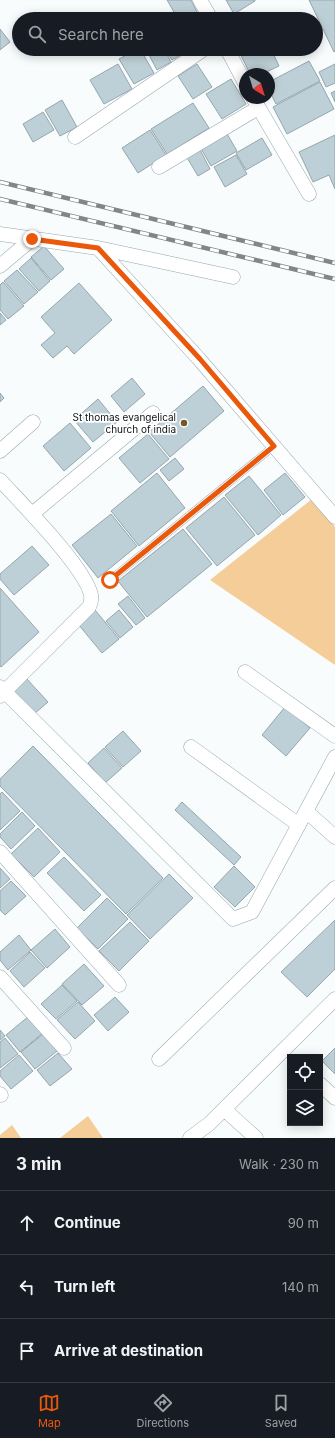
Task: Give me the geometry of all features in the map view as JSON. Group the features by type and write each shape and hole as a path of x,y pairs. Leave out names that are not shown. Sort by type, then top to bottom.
{"street":[{"path":"200,0 207,12"},
{"path":"75,137 194,56"},
{"path":"231,56 239,72"},
{"path":"159,167 254,104"},
{"path":"257,104 309,194"},
{"path":"0,234 98,248 233,277"},
{"path":"0,266 32,239"},
{"path":"98,248 179,336 335,517"},
{"path":"32,514 153,413"},
{"path":"0,450 33,422"},
{"path":"0,480 32,514 80,572 91,594 92,602 89,607 2,691 233,919 252,912 335,758"},
{"path":"245,672 335,736"},
{"path":"191,747 299,826"},
{"path":"306,811 335,837"},
{"path":"0,852 119,985"},
{"path":"159,1059 335,888"},
{"path":"0,977 64,1048"},
{"path":"190,1138 288,1053 335,999"},
{"path":"323,1087 335,1098"},
{"path":"224,1109 256,1138"}],"lane":[{"path":"110,580 274,446"}],"shaded area":[{"path":"312,499 335,527 335,665 210,580"},
{"path":"88,1116 103,1138 60,1138"},
{"path":"12,1125 21,1138 0,1138 0,1135"}],"building":[{"path":"167,0 191,0 197,12 174,12"},
{"path":"226,0 255,0 237,12 233,12"},
{"path":"309,0 335,0 334,52 323,29 323,12 315,12"},
{"path":"0,29 10,42 0,50"},
{"path":"125,56 144,56 154,73 134,84 119,59"},
{"path":"150,56 168,56 171,62 157,70"},
{"path":"169,56 179,56 172,60"},
{"path":"241,56 274,56 279,66 275,68 247,68"},
{"path":"309,61 320,81 276,104 275,79"},
{"path":"118,64 132,89 104,104 90,80"},
{"path":"197,64 212,87 193,99 178,76"},
{"path":"335,64 335,83 326,87 319,72"},
{"path":"231,79 239,92 239,104 246,104 222,119 206,94"},
{"path":"320,82 334,109 287,134 273,107"},
{"path":"335,91 335,102 331,93"},
{"path":"62,100 77,127 60,136 45,110"},
{"path":"193,103 209,128 167,154 151,129"},
{"path":"43,112 54,130 33,142 23,124"},
{"path":"150,130 166,155 138,173 122,148"},
{"path":"226,132 237,151 211,166 200,147"},
{"path":"335,135 335,189 329,175 313,182 299,152"},
{"path":"262,138 272,155 246,170 236,153"},
{"path":"199,148 210,169 198,176 186,156"},
{"path":"236,155 247,174 225,187 214,167"},
{"path":"44,246 64,269 51,280 31,257"},
{"path":"31,258 50,281 39,291 19,269"},
{"path":"17,270 38,292 24,304 4,281"},
{"path":"3,282 24,306 8,319 0,310 0,285"},
{"path":"79,283 112,320 74,354 67,346 53,358 41,345 55,333 41,317"},
{"path":"0,313 6,320 0,325"},
{"path":"132,378 145,394 124,412 111,396"},
{"path":"203,386 224,411 170,457 149,432"},
{"path":"0,393 4,398 0,402"},
{"path":"98,399 117,422 93,442 74,420"},
{"path":"70,423 91,448 64,471 43,446"},
{"path":"148,434 169,459 140,483 119,458"},
{"path":"175,458 184,469 169,481 160,470"},
{"path":"157,473 185,508 139,546 111,511"},
{"path":"285,473 305,497 283,515 264,490"},
{"path":"249,476 281,515 258,535 225,495"},
{"path":"224,497 255,535 217,566 186,528"},
{"path":"111,514 137,546 98,578 72,545"},
{"path":"183,529 212,564 147,617 118,581"},
{"path":"32,546 49,565 14,595 0,579 0,574"},
{"path":"0,588 39,632 1,667 0,666"},
{"path":"128,596 145,618 136,625 118,604"},
{"path":"95,610 119,639 102,653 78,624"},
{"path":"119,610 133,627 120,638 106,621"},
{"path":"26,678 48,702 34,714 13,690"},
{"path":"285,707 310,728 286,756 262,735"},
{"path":"123,731 141,751 123,767 105,747"},
{"path":"33,746 163,878 126,914 0,786 0,779"},
{"path":"104,748 122,768 105,783 88,763"},
{"path":"2,792 20,811 0,830 0,794"},
{"path":"182,802 241,857 234,865 175,810"},
{"path":"22,812 35,826 11,849 0,837 0,834"},
{"path":"38,828 60,852 34,877 11,854"},
{"path":"64,857 101,895 84,911 47,873"},
{"path":"234,866 255,887 235,907 214,887"},
{"path":"0,868 10,879 0,888"},
{"path":"169,874 193,898 150,939 127,915"},
{"path":"11,881 26,896 5,915 0,910 0,891"},
{"path":"107,898 128,919 98,949 77,928"},
{"path":"335,920 335,969 307,997 281,972"},
{"path":"130,922 149,941 119,971 99,951"},
{"path":"55,929 70,947 47,968 31,950"},
{"path":"19,935 31,950 8,970 0,960 0,952"},
{"path":"30,952 45,968 24,987 10,971"},
{"path":"84,964 104,986 82,1005 62,984"},
{"path":"62,985 77,1001 56,1019 41,1004"},
{"path":"115,997 129,1012 108,1031 94,1015"},
{"path":"78,1002 95,1021 75,1039 57,1020"},
{"path":"29,1016 43,1033 20,1052 6,1035"},
{"path":"0,1030 5,1036 0,1040"},
{"path":"43,1034 57,1051 35,1069 21,1052"},
{"path":"5,1038 18,1054 0,1068 0,1042"},
{"path":"335,1048 335,1074 323,1062 323,1060"},
{"path":"58,1053 72,1069 50,1086 37,1070"},
{"path":"19,1055 33,1071 11,1089 0,1076 0,1071"}],"railway":[{"path":"0,182 335,263"},
{"path":"0,199 335,279"}],"place":[{"name":"St thomas evangelical church of india","path":"184,423"}],"route":[{"path":"32,239 98,248 200,359 274,446 110,580"}]}
